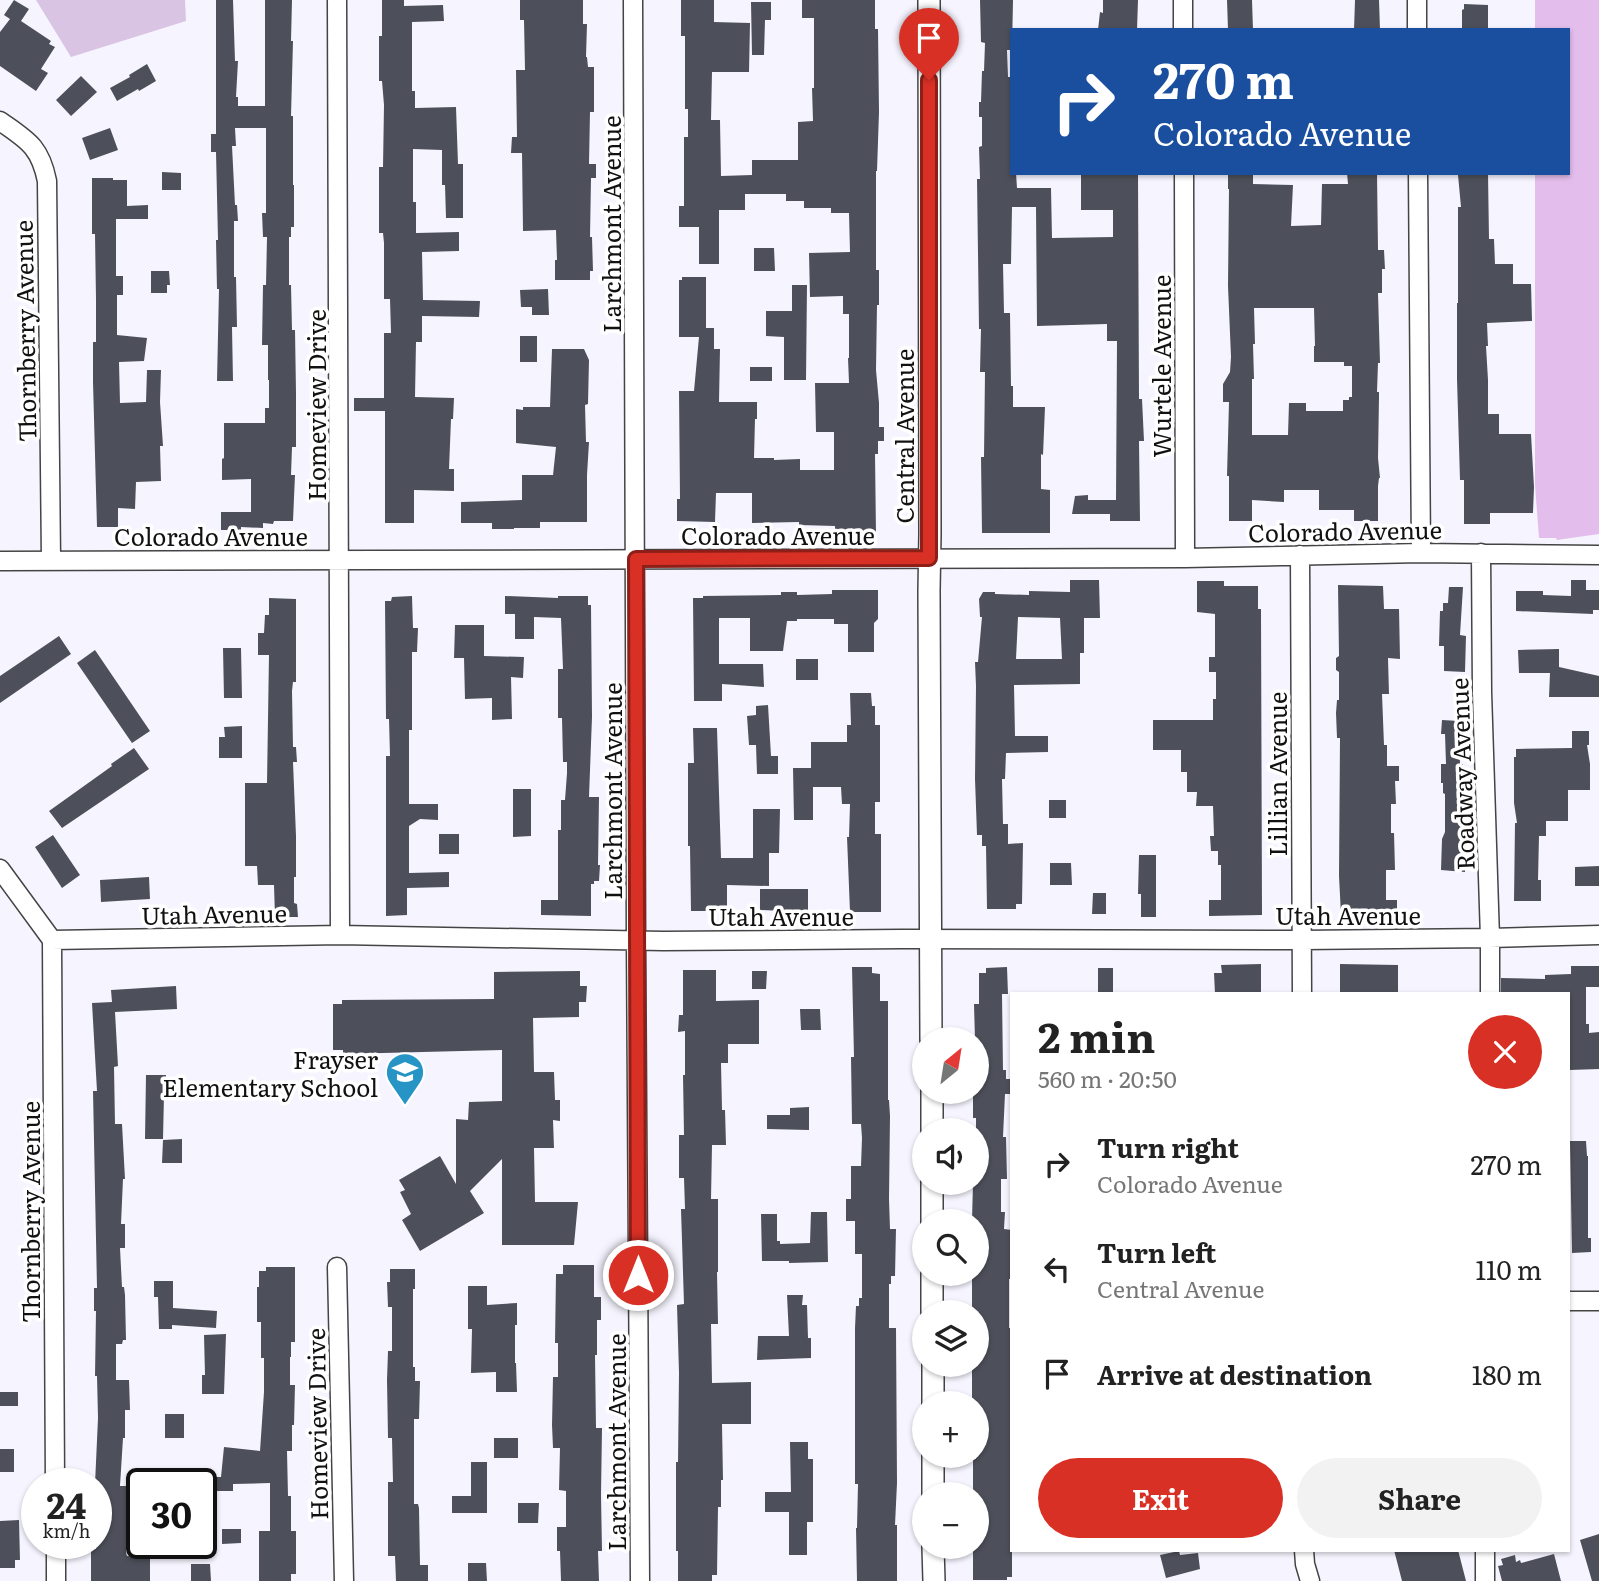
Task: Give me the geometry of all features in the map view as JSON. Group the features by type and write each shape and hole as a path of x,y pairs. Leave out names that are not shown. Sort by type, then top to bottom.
{"street":[{"name":"Homeview Drive","path":"337,0 340,935"},
{"name":"Larchmont Avenue","path":"633,0 640,1581"},
{"name":"Central Avenue","path":"929,0 931,1027"},
{"path":"1183,0 1183,28"},
{"path":"1417,0 1417,28"},
{"name":"Thornberry Avenue","path":"0,121 32,145 44,165 47,181 51,560"},
{"name":"Wurtele Avenue","path":"1184,175 1185,558"},
{"path":"1418,175 1421,553"},
{"name":"Colorado Avenue","path":"0,561 1185,558 1421,553 1599,555"},
{"name":"Roadway Avenue","path":"1481,553 1490,992"},
{"name":"Lillian Avenue","path":"1300,555 1302,992"},
{"path":"0,869 52,940"},
{"name":"Utah Avenue","path":"52,940 340,935 636,940 1302,940 1599,935"},
{"name":"Thornberry Avenue","path":"52,940 55,1468"},
{"name":"Homeview Drive","path":"337,1267 344,1581"},
{"path":"1570,1301 1599,1301"},
{"path":"1304,1552 1310,1581"},
{"path":"1485,1552 1485,1581"},
{"path":"56,1559 56,1581"},
{"path":"933,1559 934,1581"}],"shaded area":[{"path":"36,0 185,0 186,21 71,57"},
{"path":"1535,0 1599,0 1599,534 1557,540 1539,538 1535,485 1535,175 1570,175 1570,28 1535,28"}],"building":[{"path":"14,0 29,9 21,21 51,41 49,44 55,47 41,69 48,73 36,91 0,66 0,32 10,19 4,15"},
{"path":"216,0 233,0 235,61 238,61 238,106 265,106 265,0 292,0 294,227 291,227 289,237 289,285 292,330 295,330 296,447 292,447 291,475 295,475 293,521 274,521 273,524 263,523 263,528 241,527 241,530 221,530 221,512 251,512 251,479 222,480 224,423 265,423 265,408 269,408 268,345 262,345 267,237 263,237 262,213 266,213 266,128 235,128 236,146 232,146 238,221 234,221 237,327 232,327 233,381 217,381 219,289 216,152 211,152 211,134 216,134"},
{"path":"382,0 404,0 404,6 443,5 444,21 412,22 412,91 415,91 415,108 456,107 458,164 463,164 463,218 446,218 442,150 413,149 416,233 459,232 459,251 422,252 423,300 480,301 479,317 422,316 422,342 416,342 415,397 454,398 449,469 454,469 454,491 414,490 414,523 385,523 385,411 354,411 354,398 384,398 384,333 391,333 390,299 384,299 383,233 379,233 379,167 383,167 384,105 382,81 379,81"},
{"path":"520,0 583,0 583,24 587,24 586,57 588,67 594,67 594,112 590,112 589,164 596,164 596,178 591,178 590,237 593,271 590,271 590,280 555,280 556,230 523,231 522,153 511,153 512,137 517,137 516,70 525,70 524,20 520,20"},
{"path":"681,0 714,0 714,22 750,23 749,72 712,72 711,120 720,120 721,176 752,175 752,160 798,160 798,122 813,121 814,88 814,18 802,18 802,0 875,0 879,112 876,171 876,270 879,270 879,305 876,370 879,427 884,427 884,441 878,441 878,454 875,454 876,534 835,534 835,526 799,525 799,522 752,523 752,493 716,493 715,522 677,521 677,499 680,499 679,391 694,391 699,337 679,337 679,280 682,280 682,277 706,277 706,328 714,328 714,349 720,349 719,402 757,402 754,458 800,459 800,470 834,470 834,432 816,432 815,383 849,383 849,314 843,314 843,296 810,297 809,253 850,252 849,213 831,213 831,208 804,208 804,201 786,201 786,194 745,194 745,210 719,210 719,264 699,264 699,227 679,227 679,206 684,206 684,137 688,137 688,109 685,109 685,36 681,36"},
{"path":"980,0 1013,0 1010,50 1007,50 1010,77 1010,175 1016,175 1017,188 1051,188 1052,238 1113,237 1113,210 1081,210 1081,175 1138,175 1139,399 1142,399 1144,441 1139,441 1140,521 1110,521 1110,514 1072,514 1075,496 1088,495 1088,500 1116,500 1117,341 1107,341 1107,324 1037,326 1036,207 1012,207 1011,264 1003,264 1004,313 1010,313 1013,407 1045,407 1041,489 1050,490 1050,533 982,533 981,457 984,457 985,372 980,372 977,179 980,179 979,147 982,146 979,102 985,43 981,42"},
{"path":"1103,0 1138,0 1137,28 1098,28 1100,12 1103,13"},
{"path":"1227,0 1252,0 1253,28 1228,28"},
{"path":"1355,0 1379,0 1380,28 1354,28"},
{"path":"751,2 771,2 771,20 765,20 764,55 752,55"},
{"path":"1464,4 1488,5 1488,28 1462,28"},
{"path":"147,64 156,81 117,101 110,88"},
{"path":"81,76 97,92 71,116 56,100"},
{"path":"110,128 118,150 90,160 82,138"},
{"path":"162,172 181,173 181,190 162,190"},
{"path":"1228,175 1253,175 1253,184 1293,185 1291,226 1321,225 1322,184 1348,184 1347,175 1377,175 1378,250 1384,250 1385,269 1382,269 1382,293 1378,293 1378,521 1354,521 1354,510 1319,510 1319,490 1284,490 1284,502 1252,500 1252,521 1229,521 1229,402 1223,402 1223,384 1230,372 1231,357 1228,286","holes":["1254,308 1314,308 1314,362 1344,362 1344,366 1352,366 1352,397 1343,400 1343,411 1306,411 1306,403 1289,403 1288,435 1252,435"]},
{"path":"1458,175 1488,175 1489,239 1494,239 1495,264 1513,264 1513,284 1531,284 1532,321 1487,323 1486,346 1488,414 1499,414 1499,434 1531,434 1533,513 1490,513 1490,524 1464,524 1464,480 1460,480 1457,379 1458,207 1461,207"},
{"path":"92,178 127,180 127,206 148,205 148,219 116,219 116,276 123,276 123,295 117,295 117,335 147,338 144,361 119,362 120,403 146,402 147,370 161,370 161,481 136,482 135,509 118,508 118,527 97,527 93,382 96,299"},
{"path":"754,248 774,248 775,271 754,271"},
{"path":"151,271 169,271 170,285 167,285 167,293 151,293"},
{"path":"792,285 807,285 806,380 784,380 784,337 766,336 766,311 792,311"},
{"path":"548,289 549,315 532,315 532,307 521,307 520,290"},
{"path":"520,336 537,336 537,362 520,362"},
{"path":"552,349 584,349 589,360 588,404 585,405 586,442 589,442 587,522 540,522 540,528 514,529 492,529 492,523 461,523 461,502 522,500 522,475 553,475 556,447 516,443 516,409 550,407"},
{"path":"750,367 772,367 772,381 750,381"},
{"path":"1070,580 1099,580 1100,618 1084,618 1084,653 1080,653 1080,684 1014,685 1015,736 1048,736 1048,752 1006,753 1005,779 1002,779 1003,824 1008,824 1008,844 1023,843 1022,904 1016,904 1016,909 987,909 986,846 982,846 982,835 977,835 975,779 975,662 978,662 982,617 979,599 983,592 1029,595 1029,591 1070,592","holes":["1018,617 1060,618 1062,659 1016,659"]},
{"path":"1571,580 1586,580 1586,590 1599,590 1599,610 1593,610 1593,614 1516,611 1516,591 1543,591 1543,595 1571,596"},
{"path":"1197,581 1224,581 1224,586 1258,586 1258,609 1261,609 1262,915 1209,916 1209,900 1221,900 1221,865 1218,865 1218,851 1211,851 1210,836 1214,836 1213,806 1196,806 1197,792 1187,792 1187,772 1181,772 1181,750 1153,750 1153,720 1213,720 1216,672 1209,672 1209,657 1215,657 1215,614 1197,612"},
{"path":"1338,585 1383,586 1384,609 1399,609 1400,659 1388,658 1389,694 1382,694 1387,766 1399,766 1399,781 1395,781 1396,804 1391,804 1395,870 1386,870 1386,900 1397,900 1397,915 1341,915 1340,738 1337,738 1336,713 1339,700 1339,672 1336,670 1336,658 1339,656"},
{"path":"1449,587 1463,587 1460,635 1466,636 1465,672 1444,671 1444,646 1439,646 1440,611 1443,611 1443,603 1448,603"},
{"path":"832,590 878,590 874,652 848,652 848,624 834,624 834,619 787,621 783,651 750,651 750,618 719,618 719,664 763,664 764,687 722,684 722,701 694,701 693,598 781,595 781,592 797,592 797,595 832,594"},
{"path":"412,596 413,628 418,628 417,652 412,652 409,804 438,804 438,820 420,819 409,826 409,873 449,872 449,887 407,888 407,915 386,916 386,756 390,756 389,719 386,719 385,601 391,601 392,597"},
{"path":"505,596 588,596 588,605 591,605 592,717 589,797 599,797 600,865 599,881 591,884 591,916 541,915 541,900 558,900 558,830 561,830 561,800 565,800 567,773 567,762 563,762 562,718 558,718 558,669 563,669 561,618 534,617 534,639 515,639 515,614 505,614"},
{"path":"269,598 296,599 296,682 293,682 292,691 293,747 296,747 297,762 293,762 296,836 294,903 297,904 298,917 275,917 274,885 258,885 257,866 245,866 245,783 267,783 269,655 258,655 258,633 264,633 265,615 269,615"},
{"path":"455,625 484,625 484,656 524,657 523,678 511,677 512,719 492,720 492,698 465,699 464,658 454,658"},
{"path":"59,636 71,654 0,703 0,676"},
{"path":"223,648 241,648 242,698 224,698"},
{"path":"1559,649 1559,667 1599,676 1599,697 1549,697 1550,673 1519,673 1518,650"},
{"path":"95,650 150,731 132,743 77,663"},
{"path":"796,659 818,659 818,680 796,680"},
{"path":"850,693 871,693 872,706 875,706 875,725 880,725 880,802 875,802 875,834 881,834 881,912 850,912 847,837 850,804 842,804 841,787 813,787 813,820 794,820 793,768 811,768 811,742 847,742 847,725 851,725"},
{"path":"768,705 771,756 778,756 778,774 757,774 756,745 749,745 747,716 756,715 756,706"},
{"path":"1442,720 1459,721 1460,764 1463,764 1463,831 1469,831 1469,848 1465,848 1465,872 1441,870 1445,794 1441,783 1441,764 1446,764 1445,734 1441,734"},
{"path":"242,726 242,758 219,758 219,737 225,737 224,727"},
{"path":"693,728 717,728 721,858 753,858 753,809 780,809 779,853 769,853 769,886 727,885 727,911 691,911 688,763 694,763"},
{"path":"1572,731 1589,731 1587,745 1590,790 1568,790 1568,821 1546,821 1546,836 1539,836 1538,880 1541,880 1541,901 1514,901 1516,749 1572,748"},
{"path":"134,748 149,769 62,828 49,811"},
{"path":"513,789 531,789 531,836 513,837"},
{"path":"1049,800 1066,800 1066,818 1049,818"},
{"path":"439,834 459,834 459,854 439,854"},
{"path":"53,835 80,875 62,888 35,847"},
{"path":"1139,855 1156,855 1156,917 1141,917 1141,894 1138,894"},
{"path":"1050,863 1071,863 1072,885 1050,885"},
{"path":"1599,866 1599,886 1575,886 1575,867"},
{"path":"149,877 150,899 101,902 100,880"},
{"path":"760,889 808,889 808,912 760,910"},
{"path":"1093,893 1106,893 1106,914 1092,914"},
{"path":"1261,964 1261,992 1215,992 1214,973 1222,973 1221,965"},
{"path":"1340,964 1398,965 1398,992 1340,992"},
{"path":"1571,966 1599,966 1599,987 1586,987 1586,1024 1589,1024 1589,1033 1599,1032 1599,1069 1570,1070 1570,992 1501,992 1501,978 1545,979 1545,975 1571,974"},
{"path":"852,967 872,967 872,973 880,974 880,1001 888,1001 890,1229 896,1229 895,1276 891,1276 889,1284 889,1328 896,1328 897,1581 857,1581 855,1328 856,1306 859,1306 859,1298 862,1298 862,1254 855,1254 855,1221 846,1221 846,1199 851,1199 851,1166 861,1166 862,1138 861,1124 852,1124"},
{"path":"1007,967 1008,994 1002,994 1003,1070 1006,1070 1006,1079 1010,1079 1010,1094 1005,1094 1003,1137 1006,1137 1007,1179 1001,1179 1001,1212 1005,1212 1004,1229 1010,1230 1012,1577 1007,1577 1007,1580 973,1580 973,1559 989,1559 989,1482 973,1482 973,1468 989,1468 989,1391 972,1391 972,1377 989,1377 989,1300 972,1300 972,1286 989,1286 989,1209 972,1209 973,1195 989,1195 989,1118 973,1118 973,1104 989,1104 989,1027 975,1027 974,1004 979,1004 979,973 986,973 986,968"},
{"path":"1098,968 1113,968 1113,992 1098,992"},
{"path":"683,970 716,970 716,1001 759,1000 759,1044 728,1044 728,1063 721,1063 726,1145 712,1145 711,1199 718,1199 718,1324 711,1324 712,1383 751,1382 751,1424 722,1424 723,1480 721,1507 718,1507 717,1575 712,1575 712,1581 678,1581 676,1551 679,1373 677,1305 684,1304 681,1209 685,1209 684,1178 679,1178 679,1135 684,1135 685,1031 678,1032 679,1015 683,1015"},
{"name":"Frayser Elementary School","path":"580,971 580,986 587,986 586,1002 579,1002 579,1017 533,1018 534,1072 554,1072 555,1100 560,1100 560,1121 553,1120 554,1148 534,1148 535,1202 578,1202 574,1245 502,1245 502,1159 470,1191 484,1213 420,1251 402,1220 411,1214 400,1192 405,1190 399,1180 440,1156 456,1184 456,1119 468,1120 469,1102 502,1101 502,1050 343,1054 343,1050 333,1050 333,1004 342,1004 342,1000 494,999 494,972"},
{"path":"752,971 767,971 766,989 752,989"},
{"path":"176,986 177,1009 115,1012 118,1066 114,1067 115,1124 122,1124 125,1179 121,1224 125,1224 125,1248 120,1248 126,1340 123,1340 122,1344 116,1344 116,1380 129,1380 130,1410 125,1410 120,1486 126,1486 126,1559 150,1559 150,1581 91,1581 91,1559 112,1559 112,1468 96,1468 98,1418 94,1311 94,1288 97,1288 93,1091 97,1091 92,1003 112,1002 111,990"},
{"path":"800,1009 820,1009 821,1030 801,1030"},
{"path":"146,1075 166,1075 163,1139 145,1139"},
{"path":"809,1107 809,1130 767,1129 767,1115 790,1115 790,1108"},
{"path":"182,1139 182,1163 162,1163 163,1140"},
{"path":"1570,1141 1586,1141 1588,1238 1591,1238 1591,1252 1572,1253"},
{"path":"811,1212 827,1212 828,1262 762,1261 761,1214 777,1214 777,1241 780,1241 780,1244 810,1243"},
{"path":"563,1265 594,1265 594,1297 601,1297 601,1320 597,1320 595,1355 596,1428 602,1428 602,1551 598,1551 599,1581 561,1581 560,1551 557,1551 557,1527 566,1527 566,1491 559,1490 560,1448 553,1448 552,1425 553,1377 558,1377 558,1343 555,1343 556,1274 563,1274"},
{"path":"266,1267 295,1267 295,1342 291,1342 290,1357 290,1385 295,1385 294,1425 292,1451 287,1451 291,1531 296,1531 296,1574 291,1574 291,1581 259,1581 259,1531 270,1531 270,1483 233,1484 233,1491 217,1491 217,1477 221,1477 224,1447 260,1451 264,1358 261,1358 261,1322 257,1322 257,1287 259,1271 266,1271"},
{"path":"390,1269 415,1269 413,1367 415,1381 420,1381 419,1419 414,1419 414,1504 418,1504 419,1508 420,1565 428,1565 428,1581 396,1581 395,1556 388,1556 388,1482 393,1482 392,1438 388,1438 387,1380 388,1351 392,1351 392,1307 388,1307 387,1282 390,1282"},
{"path":"154,1281 173,1281 173,1308 217,1311 216,1328 172,1325 172,1329 159,1329 158,1297 154,1297"},
{"path":"468,1286 487,1286 487,1305 517,1303 517,1392 496,1392 496,1372 471,1373 472,1329 468,1329"},
{"path":"787,1295 803,1295 802,1305 807,1305 811,1358 757,1360 758,1336 789,1336"},
{"path":"226,1334 224,1394 202,1394 202,1375 205,1375 204,1335"},
{"path":"0,1392 18,1392 18,1406 0,1406"},
{"path":"165,1414 184,1414 184,1438 165,1438"},
{"path":"494,1438 518,1438 518,1458 494,1458"},
{"path":"790,1442 808,1442 808,1459 813,1459 813,1522 807,1522 807,1555 789,1555 789,1512 765,1512 765,1492 791,1492"},
{"path":"0,1449 14,1449 14,1472 0,1472"},
{"path":"471,1462 487,1462 487,1513 452,1513 452,1496 471,1496"},
{"path":"518,1503 539,1503 538,1523 518,1523"},
{"path":"19,1520 20,1560 15,1560 15,1568 0,1568 0,1521"},
{"path":"222,1529 241,1529 241,1543 222,1544"},
{"path":"1599,1534 1599,1581 1592,1581 1580,1540"},
{"path":"1174,1552 1179,1552 1180,1555 1198,1553 1200,1569 1166,1578 1160,1555"},
{"path":"1395,1552 1459,1552 1466,1581 1402,1581"},
{"path":"1554,1554 1561,1581 1502,1581 1498,1566 1503,1565 1501,1559 1515,1555 1516,1562 1520,1560 1521,1563"},
{"path":"468,1563 486,1563 487,1581 468,1581"},
{"path":"191,1564 210,1564 211,1581 191,1581"}],"place":[{"name":"Frayser Elementary School","path":"405,1106"}],"route":[{"path":"638,1275 636,559 929,558 929,80"}]}
